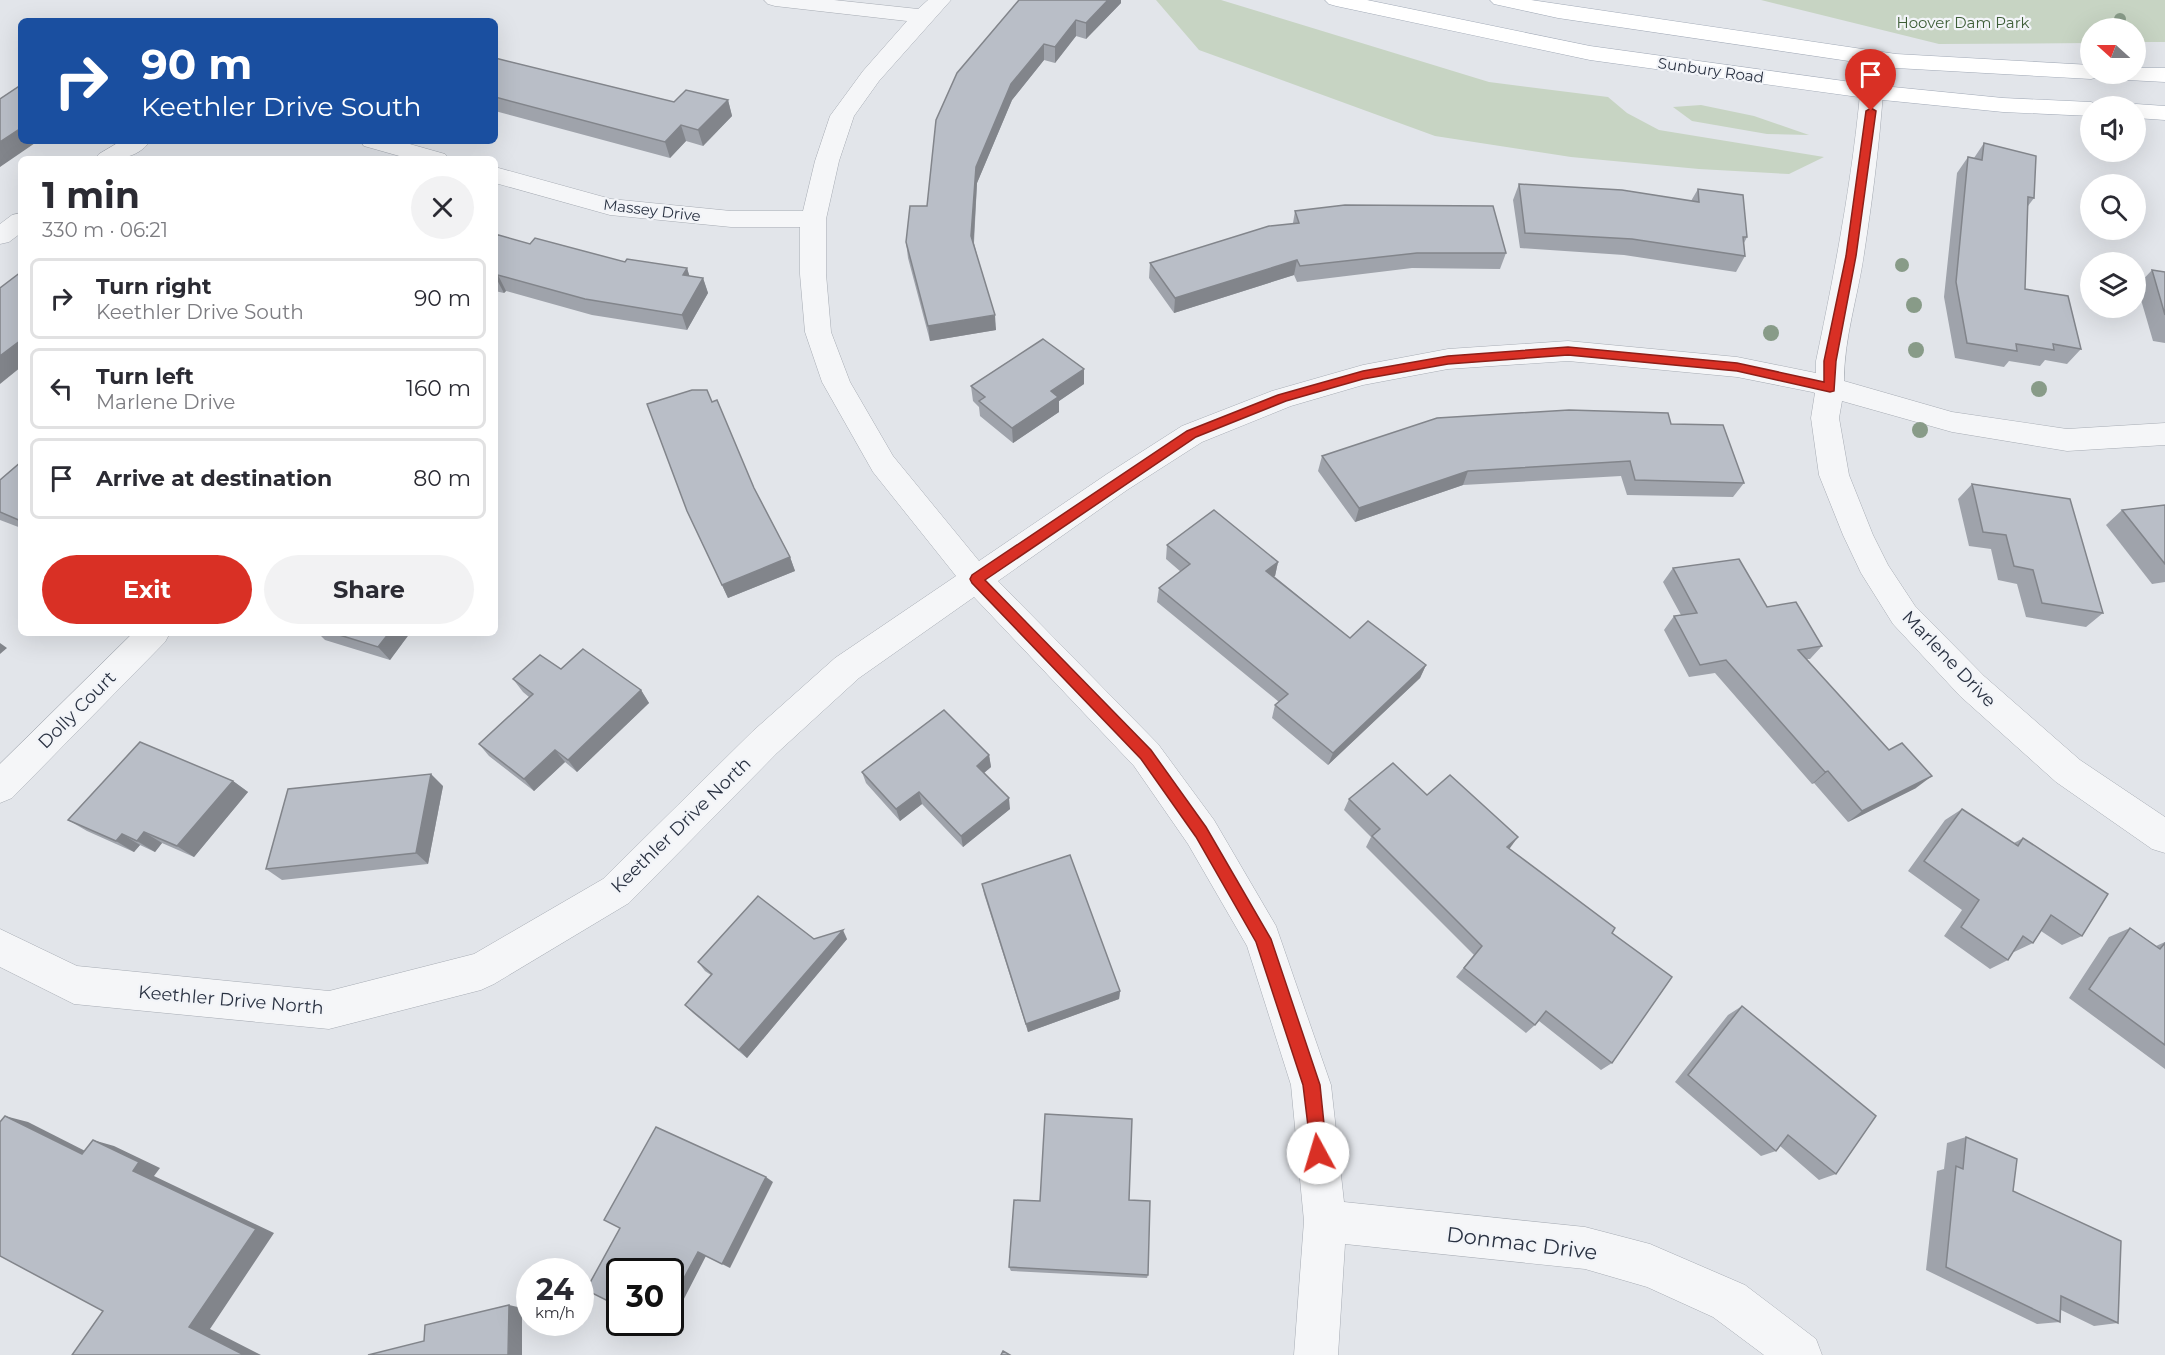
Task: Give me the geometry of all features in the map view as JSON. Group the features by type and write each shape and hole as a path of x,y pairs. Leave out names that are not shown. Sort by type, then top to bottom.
{"main road":[{"name":"Sunbury Road","path":"1336,0 1590,53 1873,92 2003,105 2080,108"},
{"name":"Sunbury Road","path":"1501,0 1558,12 1874,58 2080,71"},
{"path":"2146,75 2165,75"},
{"path":"2146,112 2165,113"}],"street":[{"path":"775,0 932,8"},
{"path":"932,8 872,76 842,116 827,161 813,219 813,273 818,332 836,382 883,464 976,579 1146,755 1201,832 1263,939 1311,1085 1325,1221 1316,1355"},
{"name":"Marlene Drive","path":"1874,58 1873,92 1851,256 1830,361 1830,388 1825,417 1834,475 1858,535 1877,573 1904,615 1972,686 2068,771 2165,837"},
{"path":"112,156 133,144"},
{"path":"383,144 426,156"},
{"name":"Massey Drive","path":"498,176 610,207 731,219 813,219"},
{"path":"0,236 18,223"},
{"name":"Keethler Drive North","path":"0,947 74,985 329,1011 481,971 616,891 765,742 847,668 976,579 1192,434 1282,398 1363,375 1448,360 1568,351 1737,367 1830,388 1952,422 2067,440 2165,434"},
{"name":"Dolly Court","path":"0,787 151,636"},
{"name":"Donmac Drive","path":"1325,1221 1585,1248 1650,1266 1729,1301 1800,1355"}],"green space":[{"path":"1156,0 1221,0 1489,82 1608,97 1627,113 1659,130 1824,157 1789,174 1699,169 1571,157 1435,136 1199,50"},
{"name":"Hoover Dam Park","path":"1761,0 2165,0 2165,42 2146,42 2146,18 2080,18 2080,43 1939,44"},
{"path":"1701,105 1754,116 1809,135 1767,134 1692,121 1673,107"}],"building":[{"path":"1019,0 1108,0 1086,23 1076,20 1055,47 1044,44 1011,84 976,167 971,236 995,315 928,326 906,242 910,206 927,206 936,120 957,73"},
{"path":"498,59 674,102 686,90 728,100 698,130 681,125 665,142 498,98"},
{"path":"18,87 18,130 0,142 0,99"},
{"path":"1984,143 2036,156 2034,198 2028,197 2025,289 2068,296 2081,349 2053,344 2054,350 2016,344 2017,351 1967,343 1956,282 1968,157 1982,160"},
{"path":"1519,184 1622,190 1699,202 1698,189 1743,195 1747,237 1743,237 1745,256 1632,239 1525,233"},
{"path":"1345,205 1493,206 1506,253 1417,253 1300,266 1297,260 1175,298 1150,263 1269,226 1299,223 1295,211"},
{"path":"498,235 530,244 535,238 625,262 627,259 687,268 683,275 703,278 682,315 585,299 498,275"},
{"path":"2152,270 2165,272 2165,315"},
{"path":"18,274 18,342 0,356 0,288"},
{"path":"1043,339 1084,369 1051,391 1058,397 1012,428 979,401 985,397 971,386"},
{"path":"692,390 707,390 712,402 717,400 754,488 790,557 722,585 687,511 647,404"},
{"path":"1569,410 1668,413 1671,424 1723,425 1744,483 1635,480 1630,461 1468,471 1359,508 1322,456 1437,418"},
{"path":"18,465 18,520 0,512 0,480"},
{"path":"1972,484 2070,499 2103,613 2042,603 2033,570 2014,566 2006,535 1983,532"},
{"path":"2165,505 2165,564 2122,510"},
{"path":"1214,510 1278,562 1266,571 1350,638 1368,621 1426,665 1333,753 1275,705 1288,694 1159,588 1190,564 1167,545"},
{"path":"1739,559 1767,607 1796,602 1822,646 1798,650 1889,750 1902,743 1932,776 1862,811 1726,660 1700,665 1674,616 1697,613 1673,568"},
{"path":"343,636 387,636 378,647"},
{"path":"583,649 641,690 568,760 555,750 524,779 479,744 533,694 513,679 540,655 561,669"},
{"path":"944,710 989,755 977,766 1009,798 961,836 919,792 896,809 862,772"},
{"path":"140,742 233,781 177,846 144,832 137,841 122,834 116,841 68,820"},
{"path":"1393,763 1427,795 1450,775 1518,837 1507,847 1615,928 1612,933 1672,977 1612,1063 1546,1011 1535,1025 1464,968 1482,946 1372,836 1380,829 1349,799"},
{"path":"431,774 416,853 266,869 288,789"},
{"path":"1962,809 2018,846 2023,838 2108,894 2082,936 2051,915 2033,943 2023,936 2008,960 1961,927 1979,900 1924,861"},
{"path":"1070,855 1120,991 1026,1024 982,884"},
{"path":"758,896 814,939 843,930 739,1050 685,1005 712,974 698,962"},
{"path":"2130,928 2160,949 2165,943 2165,1045 2089,989"},
{"path":"1742,1006 1876,1116 1836,1174 1788,1135 1776,1151 1688,1075"},
{"path":"1045,1114 1132,1119 1129,1200 1150,1201 1148,1275 1009,1267 1014,1200 1040,1201"},
{"path":"5,1116 82,1154 93,1140 139,1162 133,1171 256,1229 189,1327 244,1355 72,1355 103,1311 0,1256 0,1122"},
{"path":"656,1127 766,1177 722,1264 698,1252 684,1278 684,1258 606,1258 606,1300 594,1294 594,1275 620,1228 604,1220"},
{"path":"1966,1137 2017,1159 2013,1191 2121,1241 2118,1323 2061,1296 2060,1322 1946,1267 1956,1166 1963,1169"},
{"path":"509,1305 508,1355 368,1355 424,1341 425,1325"}],"route":[{"path":"1318,1153 1311,1085 1263,939 1201,832 1146,755 976,579 1117,482 1192,434 1282,398 1363,375 1448,360 1568,351 1737,367 1812,382 1830,388 1830,361 1851,256 1871,111"}]}
